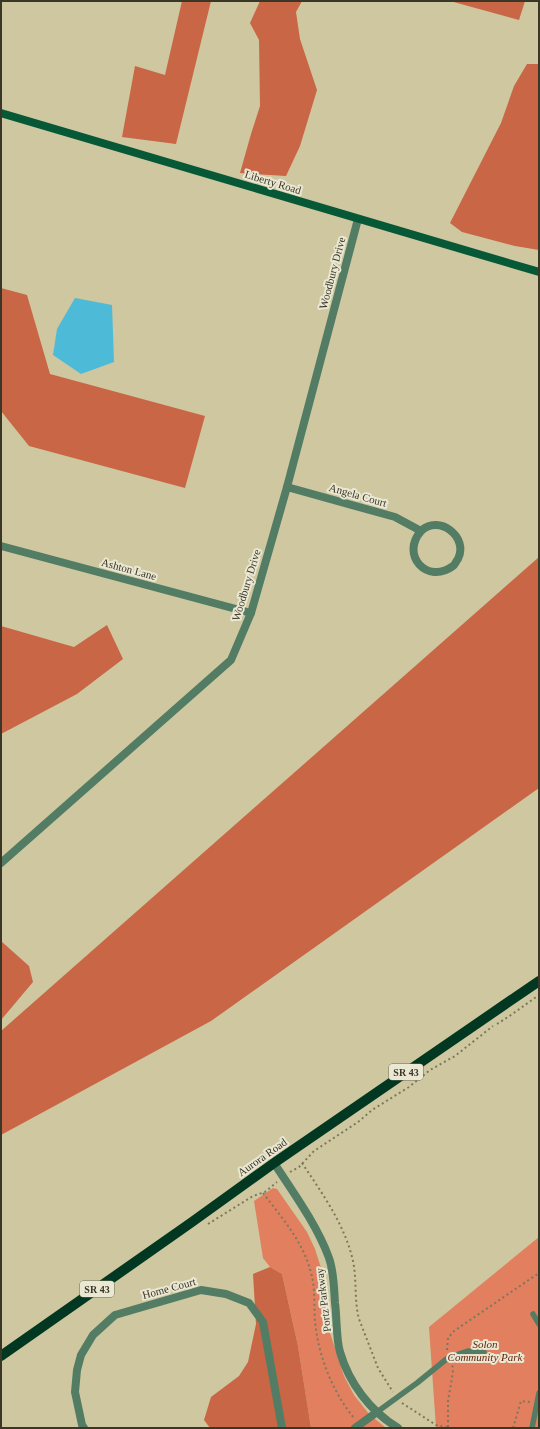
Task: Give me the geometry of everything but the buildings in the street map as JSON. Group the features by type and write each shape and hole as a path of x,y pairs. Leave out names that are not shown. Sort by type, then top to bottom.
{"main road":[{"name":"Aurora Road","path":"1,1356 274,1163 539,981"}],"street":[{"name":"Liberty Road","path":"1,113 539,272"},
{"name":"Woodbury Drive","path":"1,863 231,660 251,613 287,487 358,219"},
{"name":"Angela Court","path":"287,487 395,517 421,531"},
{"path":"436,525 444,526 456,534 460,542 460,554 454,566 441,572 434,573 422,567 415,558 413,547 416,537 421,531 425,528 436,525"},
{"name":"Ashton Lane","path":"1,546 251,613"},
{"name":"Portz Parkway","path":"274,1163 315,1229 329,1258 340,1350 350,1377 365,1400 376,1412 398,1428"},
{"name":"Home Court","path":"84,1428 75,1392 77,1370 81,1355 93,1335 115,1315 201,1290 226,1294 249,1302 263,1322 282,1428"},
{"path":"356,1424 376,1412"}],"lane":[{"path":"532,1314 539,1324"},
{"path":"376,1412 417,1383 449,1357 468,1352 484,1352"},
{"path":"532,1428 539,1393"}],"path":[{"path":"295,1168 314,1151 358,1122 372,1110 409,1087 430,1070 455,1056 496,1024 511,1016 539,995"},
{"path":"302,1163 329,1205 348,1245 354,1262 357,1312 378,1368 395,1394"},
{"path":"269,1189 263,1193 293,1233 305,1254 313,1282 316,1330 325,1367 338,1394 356,1424"},
{"path":"448,1353 448,1338 454,1331 539,1272"},
{"path":"400,1401 430,1422 449,1428 448,1401 453,1372 451,1360"},
{"path":"513,1428 521,1401 529,1402"}],"green space":[{"path":"273,1188 277,1189 307,1232 315,1249 328,1296 330,1333 344,1376 354,1395 369,1414 386,1428 311,1428 298,1346 282,1274 270,1267 263,1258 254,1201"},
{"name":"Solon Community Park","path":"539,1237 539,1428 436,1428 429,1327"}],"shaded area":[{"path":"182,1 211,1 176,144 122,137 135,66 165,75"},
{"path":"260,1 302,1 296,12 300,39 317,90 300,146 286,176 240,173 260,106 259,40 250,23"},
{"path":"450,1 525,1 519,20"},
{"path":"527,64 539,64 539,250 515,246 462,232 450,223 501,123 514,86"},
{"path":"1,288 27,295 50,374 205,416 185,488 29,446 1,411"},
{"path":"539,557 539,788 211,1021 1,1135 1,1031"},
{"path":"107,625 123,659 77,694 1,734 1,626 74,647"},
{"path":"1,941 29,966 33,982 1,1020"},
{"path":"270,1267 282,1274 298,1346 311,1428 210,1428 204,1420 211,1397 239,1376 248,1362 256,1324 253,1274"}],"water":[{"path":"75,298 112,305 114,362 81,374 53,355 57,329"}]}
